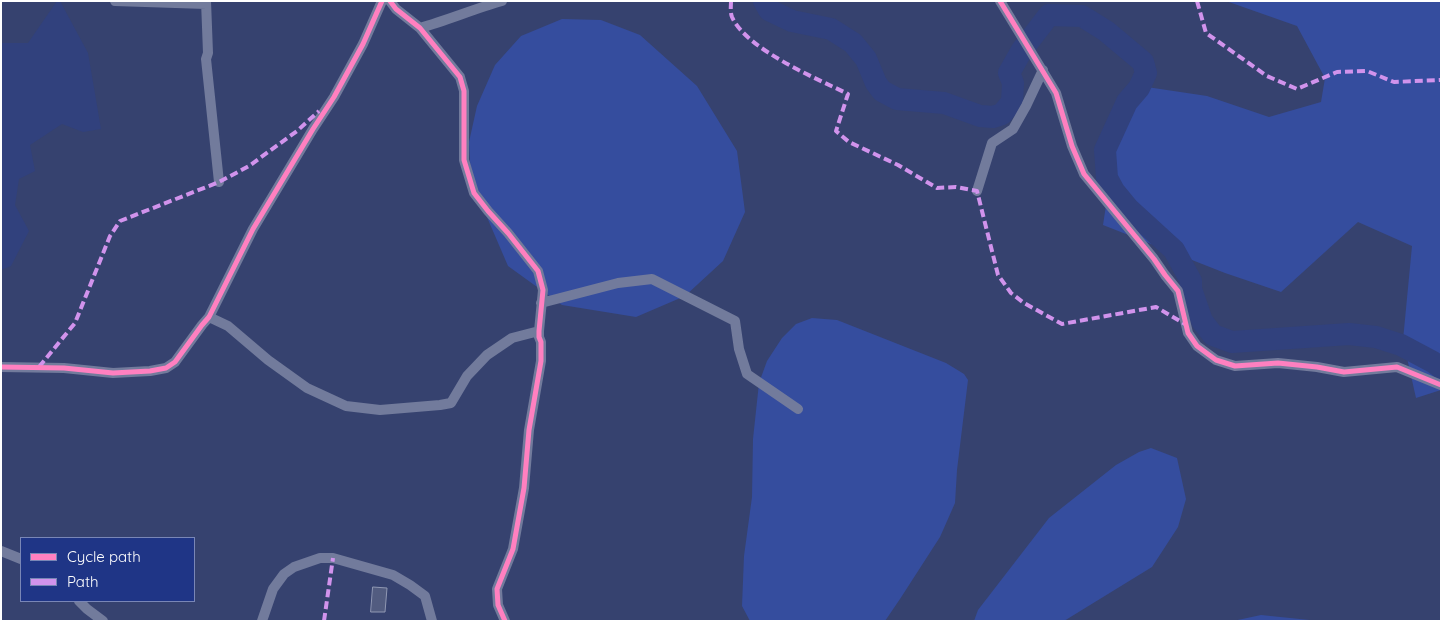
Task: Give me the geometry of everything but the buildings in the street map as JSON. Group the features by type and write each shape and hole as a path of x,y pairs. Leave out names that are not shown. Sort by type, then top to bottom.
{"street":[{"path":"115,1 206,3 208,53 206,59 219,182"},
{"path":"1,367 64,368 113,373 150,371 166,368 175,362 209,317 253,229 313,129 334,98 363,44 382,1"},
{"path":"390,1 396,9 420,28 460,77 464,92 464,160 474,193 538,271 543,290 539,331 539,337 542,342 541,361 530,430 524,488 513,548 497,589 498,605 505,621"},
{"path":"420,28 502,1"},
{"path":"1000,1 1056,93 1072,146 1084,174 1178,291 1188,333 1197,346 1216,360 1235,366 1278,363 1344,372 1397,367 1441,385"},
{"path":"977,190 992,143 1013,129 1026,106 1042,70"},
{"path":"542,303 618,283 652,279 735,321 739,349 747,374 798,409"},
{"path":"209,317 228,326 268,360 308,388 346,406 380,410 452,403 467,376 487,355 512,338 539,331"},
{"path":"1,551 20,559"},
{"path":"262,621 273,589 284,574 294,567 320,558 333,558 392,575 410,584 425,596 432,621"},
{"path":"81,602 103,621"}],"shaded area":[{"path":"57,1 60,1 88,53 101,129 83,132 62,124 30,145 35,171 19,179 15,205 29,231 11,266 1,270 1,43 28,43"},
{"path":"1226,1 1441,1 1441,390 1416,398 1403,340 1412,246 1358,222 1281,292 1225,273 1103,225 1116,140 1140,86 1207,96 1269,117 1321,102 1325,78 1297,26"},
{"path":"562,19 601,20 640,35 697,86 737,151 745,212 723,261 685,296 636,317 562,305 508,266 471,180 469,142 477,106 495,65 521,36"},
{"path":"812,318 837,320 946,363 964,374 968,380 955,503 940,537 885,621 750,621 742,606 744,556 752,497 753,439 759,383 767,361 782,338 796,324"},
{"path":"1151,448 1177,458 1186,499 1178,527 1152,567 1064,621 974,621 978,610 1049,518 1116,465 1139,452"},
{"path":"1261,615 1319,621 1233,621"}],"waterway":[{"path":"764,1 769,10 792,21 831,29 853,43 866,59 876,83 882,91 897,99 944,103 980,116 993,117 1002,114 1012,102 1013,83 1009,73 1022,50 1049,15 1082,16 1106,31 1143,62 1146,73 1139,88 1127,102 1105,150 1107,178 1114,191 1128,208 1174,250 1191,281 1191,289 1202,321 1213,335 1232,342 1349,334 1376,337 1401,345 1441,368"}],"marked path":[{"path":"731,1 732,17 740,29 752,41 784,62 848,94 836,131 849,142 898,165 937,188 956,187 977,191 998,275 1011,293 1024,303 1062,324 1156,307 1185,324"},
{"path":"1197,1 1206,33 1267,76 1297,89 1337,72 1367,71 1394,82 1441,80"},
{"path":"39,367 75,323 110,236 120,221 219,182 249,166 297,131 319,111"},
{"path":"324,621 333,558"}],"cycle path":[{"path":"1,367 64,368 113,373 150,371 166,368 175,362 209,317 253,229 334,97 363,44 382,1"},
{"path":"390,1 396,9 420,28 460,77 464,91 464,160 474,193 538,271 543,290 539,331 541,361 529,430 524,488 513,549 497,589 498,605 505,621"},
{"path":"1000,1 1056,93 1072,146 1084,174 1178,291 1188,333 1197,346 1216,360 1235,366 1278,363 1344,372 1397,367 1441,385"}]}
